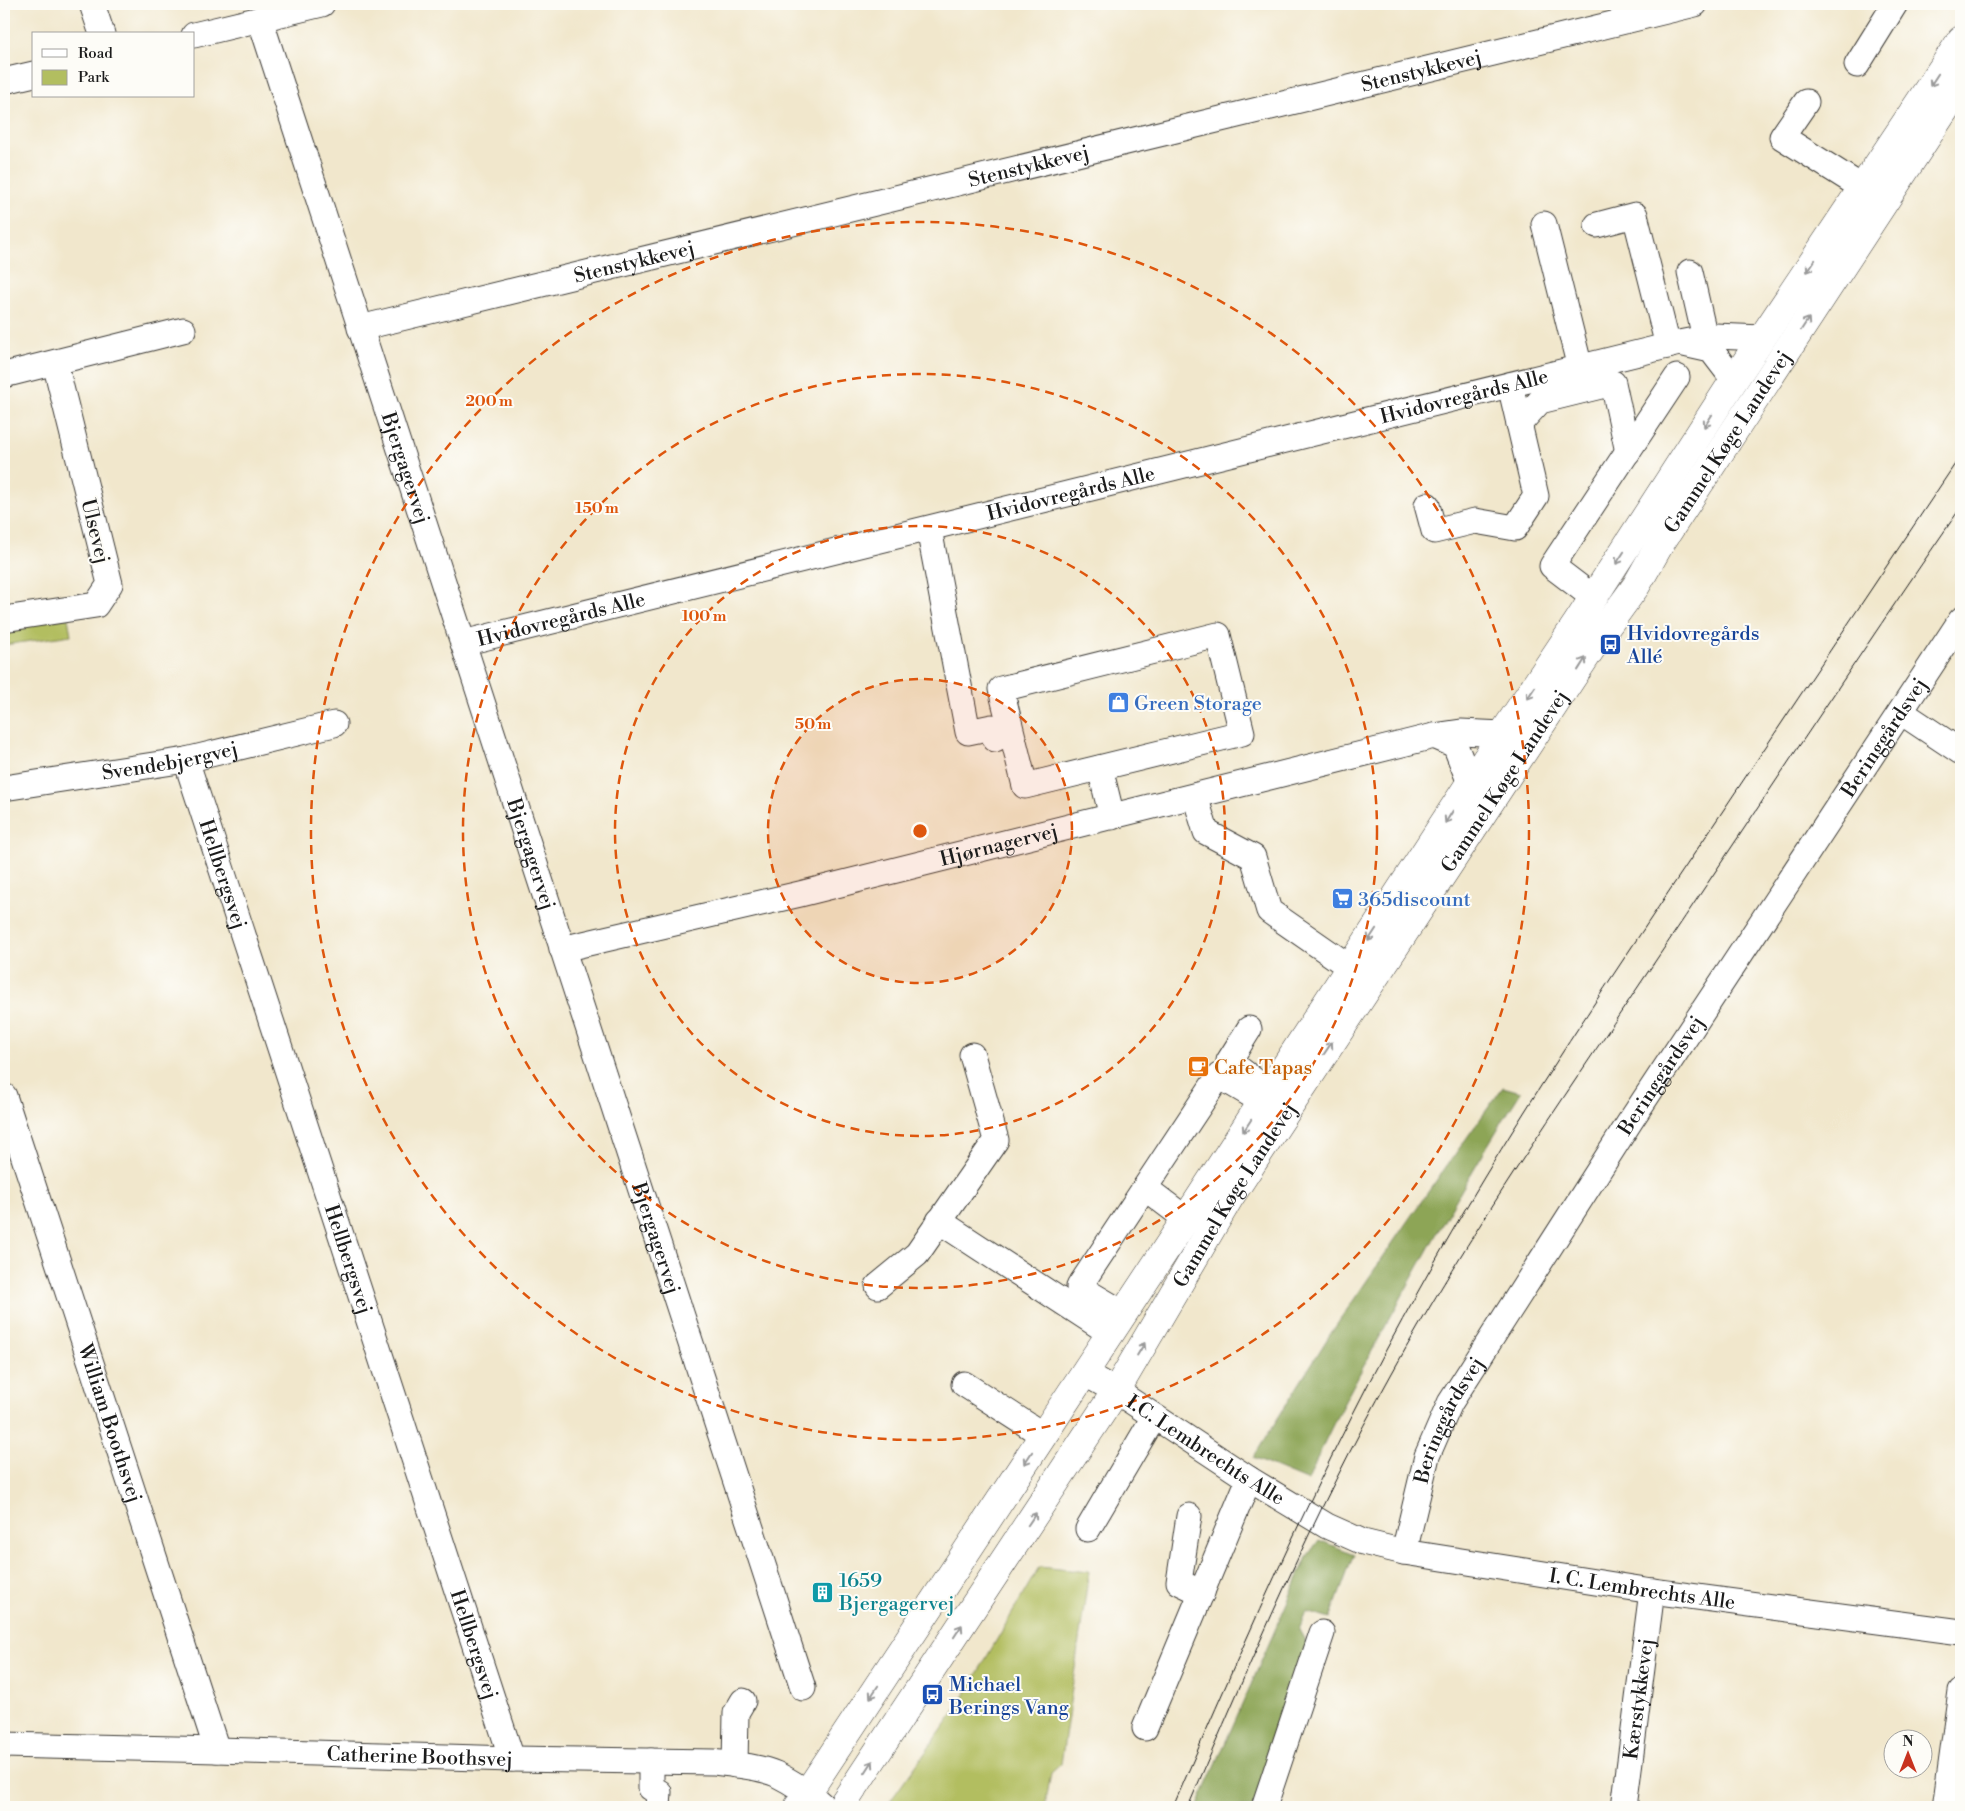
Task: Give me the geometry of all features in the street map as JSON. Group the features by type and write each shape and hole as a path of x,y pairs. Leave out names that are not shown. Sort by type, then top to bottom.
{"main road":[{"name":"Gammel Køge Landevej","path":"810,1802 1043,1435 1470,783 1594,598 1734,380 1864,188 1961,40"},
{"name":"Gammel Køge Landevej","path":"841,1807 1116,1392 1230,1198 1301,1088 1599,637 1636,586 1660,544 1961,85"}],"street":[{"path":"92,4 101,32"},
{"path":"195,35 322,4"},
{"name":"Stenstykkevej","path":"360,328 1695,4"},
{"path":"1857,65 1895,4"},
{"name":"Bjergagervej","path":"260,19 803,1688"},
{"path":"4,81 32,74"},
{"path":"1806,102 1782,137 1864,188"},
{"path":"1597,225 1635,215 1673,345"},
{"path":"1544,224 1580,368"},
{"path":"1690,272 1705,338"},
{"path":"4,375 182,330"},
{"name":"Hvidovregårds Alle","path":"463,643 1673,345 1715,336 1762,338"},
{"name":"Hvidovregårds Alle","path":"1673,345 1711,350 1734,380"},
{"name":"Ulsevej","path":"4,619 96,605 110,584 55,362"},
{"path":"1594,598 1552,566 1677,377"},
{"path":"1519,424 1540,400 1613,383 1628,452"},
{"path":"1427,505 1434,531 1475,521 1515,528 1536,496 1510,385"},
{"path":"930,529 968,732 992,727 996,739"},
{"name":"Beringgårdsvej","path":"1404,1552 1428,1456 1450,1403 1631,1120 1961,620"},
{"path":"1218,635 1242,733 1100,768 1025,786 1001,689 1218,635"},
{"path":"1901,712 1961,752"},
{"name":"Svendebjergvej","path":"4,788 186,760 334,724"},
{"name":"Hjørnagervej","path":"562,949 800,894 1434,736 1461,732 1503,734"},
{"path":"1434,736 1454,745 1470,783"},
{"name":"Hellbergsvej","path":"186,760 512,1759"},
{"path":"1100,768 1112,817"},
{"path":"1195,796 1206,832 1254,857 1269,911 1350,968"},
{"path":"1249,1029 1229,1061 1266,1097"},
{"path":"878,1286 917,1254 996,1140 972,1055"},
{"path":"1117,1323 1078,1287 1219,1076 1266,1097"},
{"name":"William Boothsvej","path":"4,1096 217,1750"},
{"path":"1144,1188 1186,1218"},
{"path":"940,1221 1117,1323"},
{"name":"I.C. Lembrechts Alle","path":"1084,1373 1154,1416 1249,1479 1327,1526"},
{"path":"964,1384 1043,1435"},
{"path":"1088,1529 1154,1416"},
{"path":"1144,1728 1249,1479"},
{"path":"1189,1516 1179,1582 1202,1593"},
{"name":"I. C. Lembrechts Alle","path":"1327,1526 1363,1542 1404,1552 1652,1591 1961,1632"},
{"name":"Kærstykkevej","path":"1624,1807 1652,1591"},
{"path":"1264,1807 1322,1633"},
{"path":"1945,1807 1961,1691"},
{"path":"735,1765 736,1713 743,1701"},
{"name":"Catherine Boothsvej","path":"4,1745 512,1759 714,1762 774,1774 810,1802"},
{"path":"651,1761 650,1788 659,1792 658,1807"}],"green space":[{"path":"68,618 71,635 4,645 4,626"},
{"path":"1503,1087 1521,1092 1470,1176 1357,1378 1308,1481 1253,1458 1329,1336 1413,1213"},
{"path":"1319,1540 1354,1554 1330,1619 1306,1612 1299,1630 1307,1644 1253,1807 1197,1807 1308,1555"},
{"path":"1039,1567 1089,1572 1061,1764 1051,1773 1045,1807 886,1807 956,1710"}],"tram line":[{"path":"1173,1807 1260,1609 1352,1415 1420,1288 1484,1177 1587,1015 1961,455"},
{"path":"1188,1807 1284,1587 1363,1426 1421,1322 1547,1122 1961,507"}],"place":[{"name":"Hvidovregårds Allé","path":"1611,644"},
{"name":"Green Storage","path":"1118,703"},
{"name":"365discount","path":"1342,899"},
{"name":"Cafe Tapas","path":"1198,1067"},
{"name":"1659 Bjergagervej","path":"823,1592"},
{"name":"Michael Berings Vang","path":"933,1695"}]}
